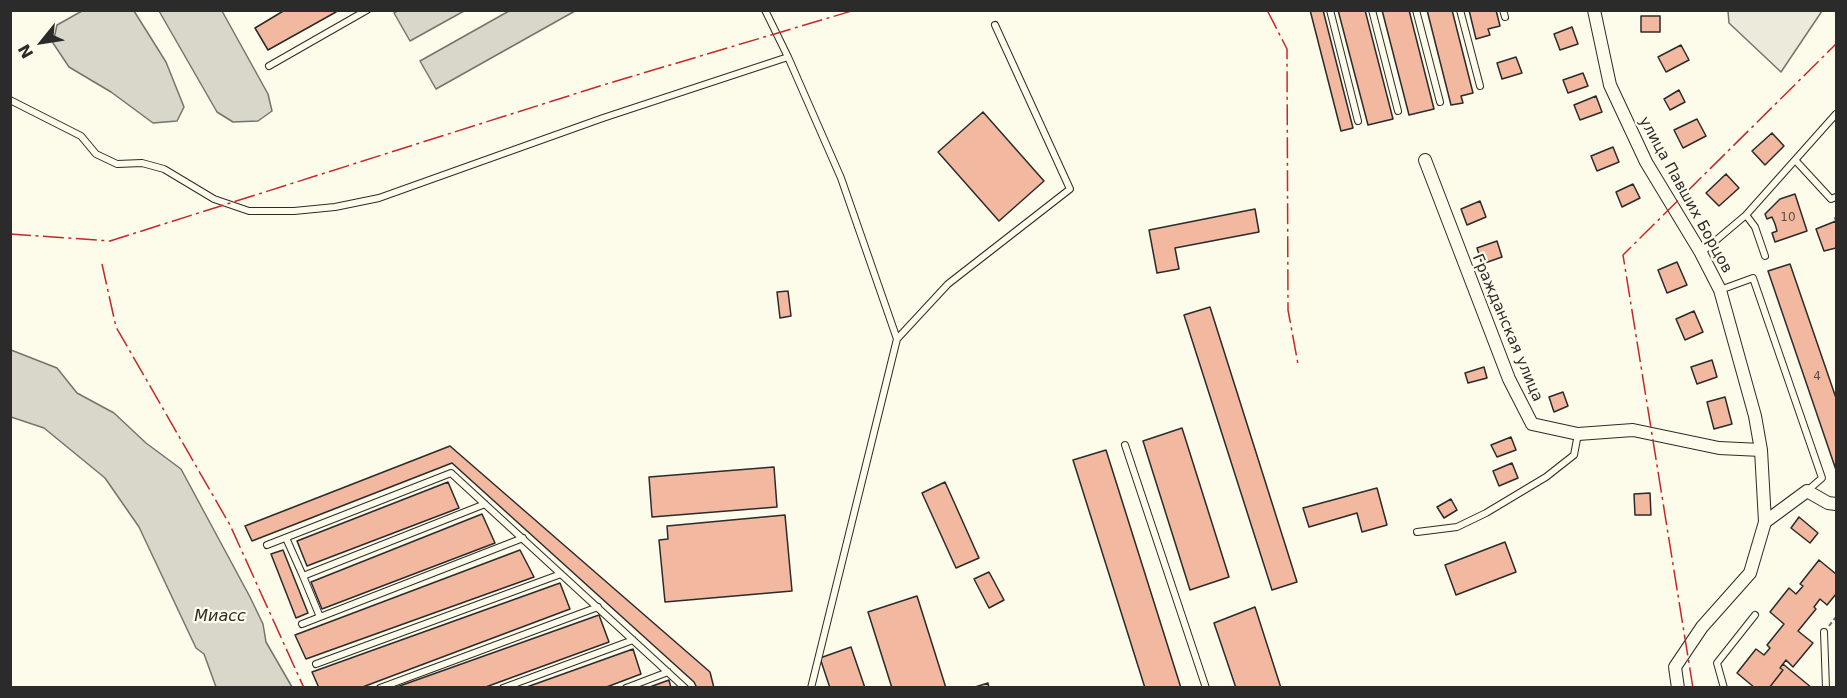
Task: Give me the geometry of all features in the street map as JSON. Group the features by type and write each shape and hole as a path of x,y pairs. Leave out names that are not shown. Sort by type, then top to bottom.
{"street":[{"name":"улица Павших Борцов","path":"1594,10 1610,85 1646,162 1701,253 1720,290 1755,416 1761,450 1765,522 1750,573 1702,627 1675,667 1678,687"},
{"name":"Гражданская улица","path":"1425,160 1509,378 1532,424 1578,434 1633,430 1719,448 1761,450"},
{"path":"1765,522 1807,491 1828,503 1836,504"}],"lane":[{"path":"269,66 367,10"},
{"path":"765,10 841,178 897,339"},
{"path":"1330,10 1358,121"},
{"path":"1372,10 1398,111"},
{"path":"1416,10 1440,102"},
{"path":"1460,10 1480,86"},
{"path":"811,687 897,339 948,284 1070,189 995,25"},
{"path":"10,100 81,136 96,154 117,164 142,163 164,169 214,199 249,211 294,211 335,207 406,189 603,118 788,57"},
{"path":"1701,253 1746,215 1836,114"},
{"path":"1796,161 1831,199 1836,197"},
{"path":"1746,215 1755,227 1765,256"},
{"path":"1720,290 1753,278 1822,478 1807,491"},
{"path":"1417,532 1457,527 1486,513 1546,477 1574,455 1578,434"},
{"path":"1125,445 1206,687"},
{"path":"267,545 452,473 685,687"},
{"path":"303,576 485,504"},
{"path":"286,538 320,617"},
{"path":"302,624 523,538"},
{"path":"316,664 561,574"},
{"path":"380,687 598,607"},
{"path":"1724,687 1717,663 1755,615"},
{"path":"1824,633 1826,687"},
{"path":"503,687 633,640"},
{"path":"626,687 668,672"}],"shaded area":[{"path":"1728,10 1822,11 1781,72 1729,23"}],"water":[{"path":"399,10 464,11 410,41 394,13"},
{"path":"82,11 134,11 166,62 184,107 177,121 153,123 111,92 69,67 53,43 57,25"},
{"path":"159,11 222,11 268,94 272,111 258,121 233,122 217,112"},
{"path":"509,11 575,11 436,89 420,61"},
{"name":"Миасс","path":"11,350 57,368 77,393 114,413 146,443 181,469 250,597 263,624 266,642 292,687 216,687 204,654 196,648 139,527 105,478 44,428 11,417"}],"building":[{"path":"285,10 335,10 336,12 268,50 255,28"},
{"path":"1310,10 1323,10 1353,128 1341,131"},
{"path":"1338,10 1365,10 1393,119 1368,125"},
{"path":"1382,10 1409,10 1434,109 1409,115"},
{"path":"1427,10 1452,10 1473,93 1461,96 1463,103 1451,105"},
{"path":"1469,10 1496,10 1500,26 1488,29 1490,35 1476,39"},
{"path":"1641,16 1660,16 1660,32 1641,32"},
{"path":"1572,27 1578,44 1560,50 1554,34"},
{"path":"1681,45 1689,60 1666,72 1658,57"},
{"path":"1516,57 1522,73 1502,79 1497,63"},
{"path":"1583,73 1588,86 1568,93 1563,80"},
{"path":"1679,90 1685,102 1670,110 1664,99"},
{"path":"1596,96 1602,112 1580,120 1574,105"},
{"path":"983,112 1044,181 999,221 938,152"},
{"path":"1697,119 1706,136 1683,148 1674,130"},
{"path":"1772,133 1784,146 1765,165 1752,151"},
{"path":"1613,147 1619,162 1597,171 1591,156"},
{"path":"1726,174 1739,188 1719,206 1706,193"},
{"path":"1633,184 1640,198 1622,207 1616,192"},
{"path":"1795,194 1807,231 1775,242 1772,233 1777,231 1775,224 1772,217 1767,219 1765,214 1780,199"},
{"path":"1480,201 1486,217 1467,225 1461,209"},
{"path":"1255,209 1259,232 1175,248 1179,269 1157,273 1149,230"},
{"path":"1836,221 1836,248 1824,251 1816,229"},
{"path":"1497,241 1502,257 1482,264 1477,248"},
{"path":"1677,262 1687,285 1667,293 1658,270"},
{"path":"1790,264 1836,398 1836,470 1768,271"},
{"path":"788,291 791,316 780,318 777,292"},
{"path":"1210,307 1297,582 1272,590 1184,315"},
{"path":"1694,311 1703,332 1685,340 1676,319"},
{"path":"1712,360 1717,377 1697,384 1691,367"},
{"path":"1484,367 1487,378 1468,383 1465,373"},
{"path":"1563,392 1568,406 1554,412 1549,397"},
{"path":"1725,397 1732,424 1714,429 1707,402"},
{"path":"1182,428 1229,577 1190,590 1143,441"},
{"path":"1511,437 1516,450 1497,457 1491,445"},
{"path":"450,446 710,672 714,688 697,688 694,682 452,463 252,541 245,526"},
{"path":"1106,450 1181,688 1145,688 1073,460"},
{"path":"1512,463 1518,478 1499,486 1493,471"},
{"path":"774,467 777,507 652,517 649,477"},
{"path":"448,482 459,508 307,566 297,541"},
{"path":"945,482 979,558 956,568 922,493"},
{"path":"1377,488 1387,525 1362,532 1357,513 1309,527 1303,508"},
{"path":"1650,493 1651,515 1635,515 1634,494"},
{"path":"1451,499 1457,510 1444,518 1437,507"},
{"path":"482,514 495,543 322,609 311,582"},
{"path":"785,515 792,591 665,602 659,540 668,539 667,526"},
{"path":"1799,517 1818,533 1810,543 1791,528"},
{"path":"1505,542 1516,572 1456,595 1445,565"},
{"path":"283,550 308,613 296,618 271,554"},
{"path":"520,550 534,577 306,659 295,635"},
{"path":"1819,560 1836,574 1836,594 1827,605 1820,599 1814,607 1816,609 1798,631 1813,643 1793,667 1786,660 1780,668 1783,670 1769,688 1755,688 1737,673 1756,649 1764,655 1770,648 1767,645 1784,624 1770,612 1789,588 1796,594 1803,586 1800,584"},
{"path":"989,572 1004,600 989,608 974,579"},
{"path":"560,583 570,609 360,688 319,688 312,672"},
{"path":"917,596 946,688 892,688 868,612"},
{"path":"1255,607 1281,688 1236,688 1214,623"},
{"path":"599,615 609,642 483,688 394,688"},
{"path":"851,647 865,688 830,688 820,658"},
{"path":"633,649 641,674 604,688 524,688"},
{"path":"1783,664 1812,688 1769,688 1783,670 1780,668"},
{"path":"669,680 671,688 647,688"},
{"path":"988,683 989,688 972,688"}],"power":[{"path":"10,234 110,241 603,85 855,10"},
{"path":"1267,10 1287,49 1288,310 1298,364"},
{"path":"1693,688 1623,255 1836,44"},
{"path":"102,264 116,327 230,525 304,688"}]}
